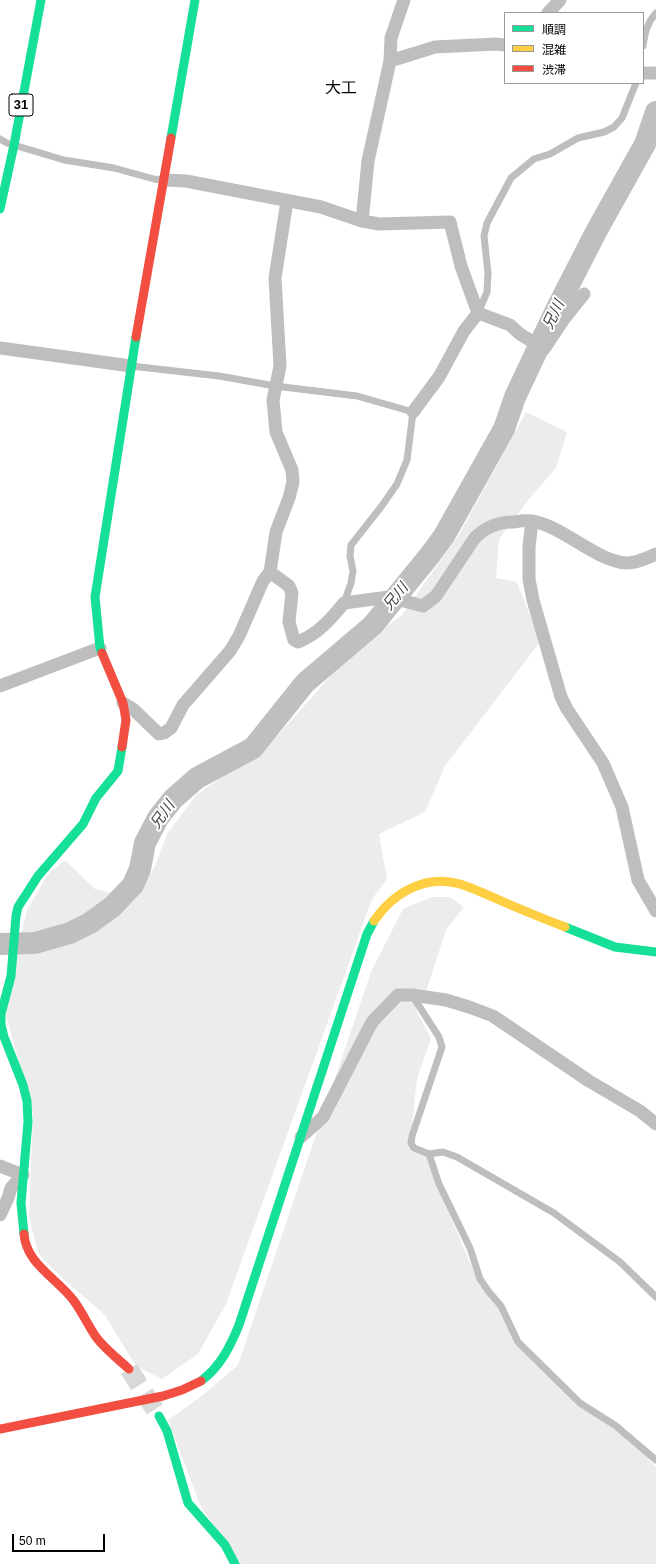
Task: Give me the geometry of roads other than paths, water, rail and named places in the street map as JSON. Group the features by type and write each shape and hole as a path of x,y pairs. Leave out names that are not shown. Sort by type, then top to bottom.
{"street":[{"name":"31","path":"0,209 14,144 41,0"},
{"path":"129,1369 97,1338 74,1301 61,1286 38,1265 28,1252 24,1239 21,1203 28,1122 26,1101 23,1085 4,1037 1,1025 1,1014 11,976 18,908 38,876 83,824 96,798 118,771 126,720 123,703 100,648 96,597 131,366 195,0"},
{"path":"362,220 368,161 390,61 391,38 404,0"},
{"path":"549,12 560,0"},
{"path":"390,61 435,47 504,45"},
{"path":"164,180 186,181 321,207 379,224 450,222 461,266 478,313 510,325 520,334 544,349 564,319 584,294"},
{"path":"123,703 133,709 159,734 164,733 171,728 183,705 233,646 252,609 263,581 270,572 276,532 289,498 293,482 292,470 276,432 273,400 280,366 275,278 287,201"},
{"path":"413,412 439,377 464,331 478,313"},
{"path":"0,348 131,366"},
{"path":"270,572 289,586 292,593 289,622 294,640 298,642 304,640 330,621 344,602 389,597 423,606 436,596 474,539 490,526 501,522 532,521 544,524 609,559 625,563 634,563 656,554"},
{"path":"532,521 529,547 529,579 533,600 561,697 567,709 603,763 610,777 622,807 638,880 656,911"},
{"path":"0,686 100,648"},
{"path":"0,1429 159,1396 192,1386 208,1375 220,1363 234,1340 367,934 379,912 388,902 414,886 442,881 460,884 615,947 656,952"},
{"path":"301,1138 323,1117 372,1022 398,995 412,995 446,1000 493,1016 589,1081 640,1111 656,1124"},
{"path":"0,1166 23,1175"},
{"path":"0,1215 11,1188 23,1175"},
{"path":"159,1416 167,1431 188,1503 225,1545 234,1564"}],"lane":[{"path":"644,41 646,30 651,18 656,13"},
{"path":"478,313 487,292 488,273 484,236 487,223 511,178 534,159 550,154 578,138 604,132 614,127 622,118 636,84"},
{"path":"0,139 64,160 114,168 154,179 164,180"},
{"path":"131,366 219,376 275,386 357,396 413,412 407,460 397,484 351,546 350,556 353,571 351,583 344,602"},
{"path":"412,995 439,1037 442,1047 412,1136 414,1148 429,1154 443,1152 457,1157 554,1213 620,1262 656,1297"},
{"path":"429,1154 439,1184 470,1248 480,1279 501,1306 518,1342 580,1403 616,1426 656,1460"}],"waterway":[{"name":"兄川","path":"0,944 35,943 70,933 90,923 112,907 133,885 140,869 145,843 158,818 173,799 197,778 253,748 305,683 373,625 430,555 444,536 504,429 515,397 557,308 597,230 645,144 656,112"}],"tunnel":[{"path":"129,1369 159,1416"}],"district":[{"name":"大工","path":"341,89"}]}
